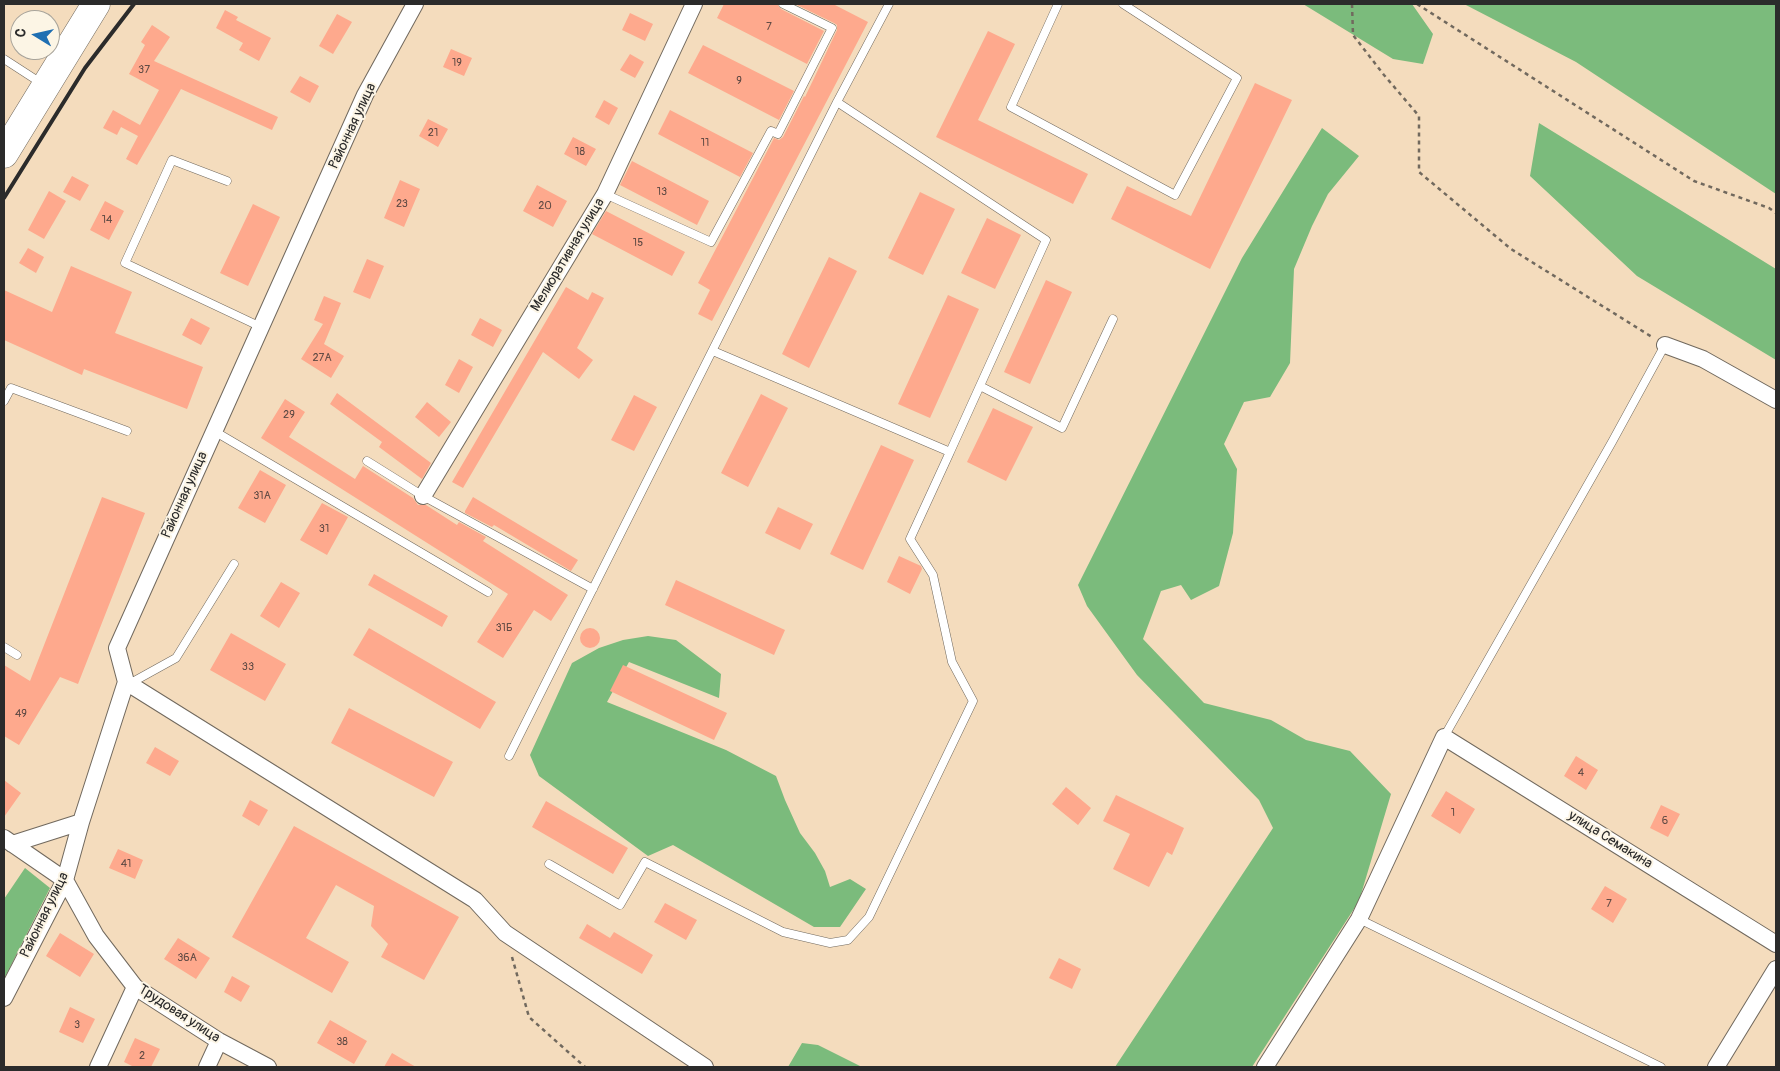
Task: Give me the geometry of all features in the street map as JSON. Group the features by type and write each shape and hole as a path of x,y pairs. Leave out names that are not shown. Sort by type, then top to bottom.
{"highway":[{"path":"4,154 96,4"}],"street":[{"name":"Районная улица","path":"4,998 64,880 81,822 128,682 117,648 366,96 415,4"},
{"name":"Мелиоративная улица","path":"423,496 605,194 694,4"},
{"path":"1666,345 1703,359 1776,400"},
{"path":"128,682 475,900 505,934 705,1067"},
{"path":"1265,1067 1360,919 1444,737"},
{"name":"улица Семакина","path":"1444,737 1776,944"},
{"path":"8,841 81,822"},
{"name":"Трудовая улица","path":"8,841 64,880 96,936 135,988 219,1041 268,1067"},
{"path":"1716,1067 1776,969"},
{"path":"98,1067 135,988"},
{"path":"207,1067 219,1041"}],"lane":[{"path":"605,194 711,242 771,131 778,134 832,28 784,4"},
{"path":"509,756 837,102 889,4"},
{"path":"1058,4 1011,107 1175,194 1237,78 1123,4"},
{"path":"4,59 45,85"},
{"path":"549,864 620,905 645,862 783,932 830,943 848,940 868,917 973,701 952,662 933,575 910,539 1046,240 837,102"},
{"path":"227,181 172,160 125,263 261,327"},
{"path":"980,386 1062,428 1113,319"},
{"path":"1444,737 1666,345"},
{"path":"713,351 950,452"},
{"path":"4,400 11,388 127,431"},
{"path":"214,431 488,592"},
{"path":"367,461 423,496 593,589"},
{"path":"128,682 176,658 234,564"},
{"path":"4,647 17,655"},
{"path":"1360,919 1662,1067"}],"path":[{"path":"1352,4 1353,35 1419,116 1419,172 1511,249 1666,345"},
{"path":"1417,4 1694,181 1769,208 1776,213"},
{"path":"505,934 529,1017 585,1067"}],"green space":[{"path":"1303,4 1412,4 1433,34 1423,64 1393,59"},
{"path":"1464,4 1776,4 1776,194 1576,62"},
{"path":"1539,123 1776,269 1776,360 1637,276 1530,176"},
{"path":"1322,128 1359,156 1328,194 1294,269 1290,363 1270,397 1244,402 1224,444 1237,469 1233,533 1219,586 1191,600 1181,585 1161,591 1143,639 1204,703 1271,720 1306,740 1350,751 1391,794 1359,901 1252,1067 1115,1067 1273,828 1259,800 1137,675 1087,606 1078,585 1242,258"},
{"path":"648,636 676,640 721,674 719,698 629,662 607,702 726,750 776,776 800,833 815,853 825,871 830,887 850,879 866,889 840,927 814,927 673,845 648,856 539,776 530,755 572,663 599,648 623,640"},
{"path":"25,868 50,888 4,979 4,899"},
{"path":"802,1043 818,1045 862,1067 788,1067"}],"building":[{"path":"724,4 777,4 781,9 824,31 807,64 717,18"},
{"path":"795,4 833,4 868,22 712,321 698,314 710,290 698,283 774,138 779,140 783,137 805,97 837,30 837,25 834,23"},
{"path":"225,10 238,17 236,20 271,38 259,61 239,50 243,43 216,28"},
{"path":"630,13 653,24 645,41 622,30"},
{"path":"337,14 352,22 333,54 319,46"},
{"path":"152,25 170,37 154,61 278,117 272,130 181,89 137,165 126,159 138,136 121,127 117,135 103,128 113,110 140,125 159,90 129,74 145,45 141,42"},
{"path":"988,31 1015,44 978,120 1088,174 1073,204 936,137"},
{"path":"703,45 794,91 779,120 688,73"},
{"path":"451,49 472,58 464,76 443,67"},
{"path":"630,54 644,62 635,78 620,70"},
{"path":"300,76 319,86 310,103 290,92"},
{"path":"1255,83 1292,100 1210,269 1111,219 1127,186 1191,216"},
{"path":"604,100 618,108 609,125 595,117"},
{"path":"670,110 753,153 740,177 658,134"},
{"path":"428,119 448,129 438,147 419,136"},
{"path":"573,137 596,149 586,166 564,154"},
{"path":"632,161 709,201 697,225 620,185"},
{"path":"72,176 89,185 80,201 63,192"},
{"path":"400,180 420,189 404,227 384,218"},
{"path":"537,185 567,201 553,227 523,211"},
{"path":"49,191 66,201 44,239 28,230"},
{"path":"920,192 955,209 923,275 888,258"},
{"path":"105,201 124,211 109,240 90,230"},
{"path":"253,204 280,217 248,286 220,273"},
{"path":"606,211 685,252 672,276 592,234"},
{"path":"987,218 1021,235 995,289 961,273"},
{"path":"28,248 44,257 36,273 19,263"},
{"path":"829,257 857,271 809,368 782,354"},
{"path":"367,259 384,266 370,299 353,292"},
{"path":"71,266 132,292 115,333 203,367 187,409 84,369 82,375 4,340 4,290 52,312"},
{"path":"1046,280 1072,292 1030,384 1004,372"},
{"path":"566,287 588,300 592,292 604,298 577,348 593,360 579,379 543,352 463,488 452,482"},
{"path":"948,295 979,309 930,418 898,404"},
{"path":"324,296 341,303 324,344 344,356 331,378 301,359 323,324 314,320"},
{"path":"191,318 210,328 201,345 182,335"},
{"path":"480,318 502,330 493,347 471,335"},
{"path":"459,359 473,367 459,393 445,385"},
{"path":"337,393 431,463 422,479 379,447 382,442 330,404"},
{"path":"761,394 788,408 748,487 721,473"},
{"path":"634,395 657,407 634,451 611,440"},
{"path":"285,399 305,412 289,437 355,479 363,466 413,498 418,505 426,505 457,525 459,522 486,537 483,541 568,595 551,621 534,610 503,658 477,642 508,594 261,438"},
{"path":"427,402 451,422 439,437 415,417"},
{"path":"993,408 1033,427 1006,481 967,462"},
{"path":"881,445 914,460 863,570 830,554"},
{"path":"260,470 286,485 265,523 238,508"},
{"path":"102,497 145,513 78,684 60,677 19,745 4,736 4,665 30,681"},
{"path":"473,497 578,560 571,571 494,525 492,527 465,513"},
{"path":"322,503 348,517 327,555 300,540"},
{"path":"778,507 813,524 800,550 765,533"},
{"path":"899,556 921,566 922,569 910,594 887,582"},
{"path":"374,574 448,616 442,627 368,585"},
{"path":"676,580 785,630 774,655 665,605"},
{"path":"281,582 300,593 279,628 260,616"},
{"path":"369,628 496,702 480,729 353,655"},
{"path":"590,628 597,631 600,638 597,645 590,648 583,645 580,638 583,631"},
{"path":"231,633 286,664 265,701 210,670"},
{"path":"623,665 727,713 714,740 610,691"},
{"path":"349,708 453,762 434,797 331,743"},
{"path":"155,747 179,761 170,776 146,763"},
{"path":"1576,756 1598,770 1586,790 1564,776"},
{"path":"4,780 21,793 4,817"},
{"path":"1066,787 1091,808 1078,825 1052,804"},
{"path":"1446,791 1475,809 1460,834 1431,816"},
{"path":"1116,795 1184,828 1172,855 1167,852 1149,887 1113,869 1130,834 1103,821"},
{"path":"250,800 268,810 259,826 242,816"},
{"path":"546,801 628,848 613,874 532,827"},
{"path":"1661,805 1680,814 1668,837 1650,828"},
{"path":"294,826 459,917 424,980 381,957 388,944 371,926 374,906 336,885 306,938 349,962 332,993 232,937"},
{"path":"118,849 143,860 135,879 109,868"},
{"path":"1605,886 1627,899 1613,923 1591,909"},
{"path":"665,903 697,920 686,940 654,922"},
{"path":"587,924 610,938 614,932 653,955 642,974 579,938"},
{"path":"60,933 94,954 80,977 46,956"},
{"path":"178,938 210,958 196,979 164,959"},
{"path":"1059,958 1081,969 1072,989 1049,978"},
{"path":"232,976 250,986 241,1002 224,992"},
{"path":"70,1007 95,1019 83,1043 59,1032"},
{"path":"330,1020 367,1041 354,1064 317,1043"},
{"path":"135,1038 160,1049 151,1067 134,1067 124,1062"},
{"path":"392,1053 416,1067 384,1067"}],"railway":[{"path":"4,198 85,68 134,4"}]}
